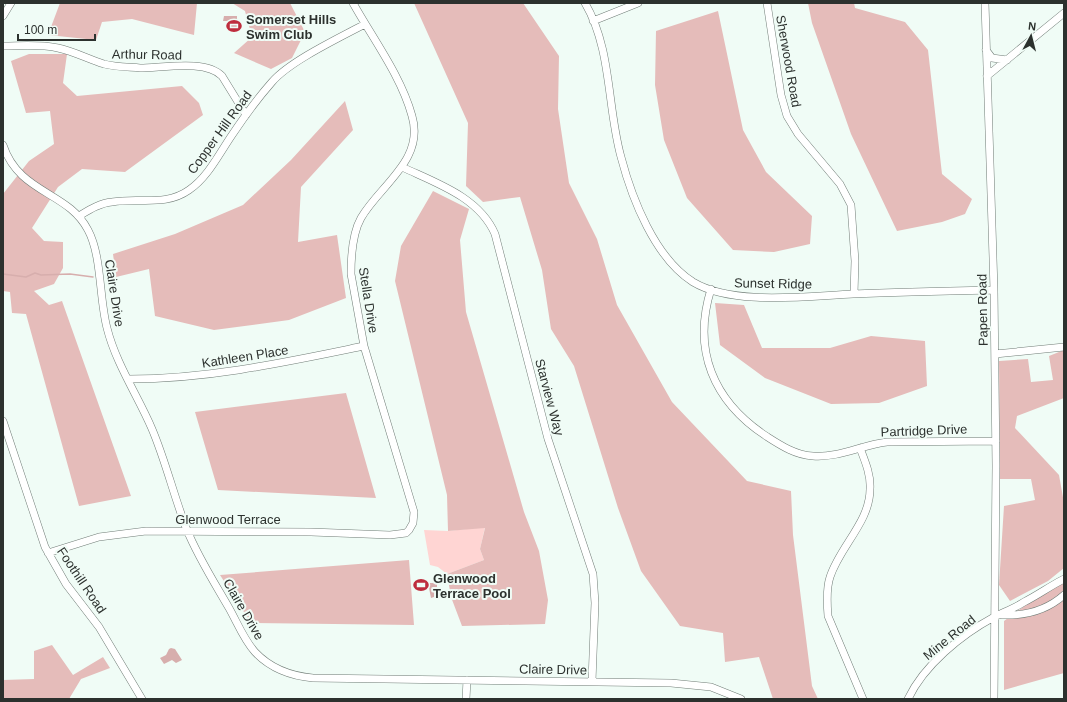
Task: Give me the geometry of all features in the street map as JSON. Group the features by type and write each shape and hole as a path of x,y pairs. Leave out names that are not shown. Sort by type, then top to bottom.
{"street":[{"path":"3,16 11,3"},
{"name":"Stella Drive","path":"353,3 404,93 413,117 414,141 408,157 402,167 360,219 352,246 351,274 364,346 414,512 413,523 409,530"},
{"name":"Sunset Ridge","path":"585,3 594,21 603,48 614,127 621,157 636,203 664,254 674,266 693,282 711,289 737,296 784,297 994,290"},
{"path":"594,21 638,3"},
{"name":"Sherwood Road","path":"767,3 782,95 787,116 798,134 840,184 851,206 855,261 854,294"},
{"name":"Papen Road","path":"985,3 995,354 998,616 994,699"},
{"path":"986,76 1064,13"},
{"name":"Copper Hill Road","path":"79,216 113,201 164,201 180,196 203,178 246,115 273,80 285,70 365,24"},
{"name":"Arthur Road","path":"3,46 46,46 60,48 111,66 141,68 196,66 210,68 222,76 246,115"},
{"path":"986,50 992,58 1007,60"},
{"name":"Claire Drive","path":"3,145 9,159 23,178 69,207 79,216 92,238 108,330 162,452 187,530 200,557 251,647 272,666 294,675 313,678 694,684 711,687 741,699"},
{"name":"Starview Way","path":"402,167 443,186 474,204 490,224 495,234 548,439 593,574 595,603 592,682"},
{"name":"Partridge Drive","path":"711,289 704,314 705,350 715,383 729,403 756,429 782,446 794,452 811,456 828,456 887,442 996,440"},
{"name":"Kathleen Place","path":"129,379 166,379 232,372 364,346"},
{"path":"995,354 1064,347"},
{"name":"Foothill Road","path":"3,421 48,553 66,584 99,627 142,699"},
{"path":"860,448 869,477 870,489 868,503 830,577 827,604 828,616 863,699"},
{"name":"Glenwood Terrace","path":"48,553 63,547 111,534 187,530 390,535 406,533 409,530"},
{"name":"Mine Road","path":"908,699 921,677 933,663 960,640 998,616 1064,579"},
{"path":"998,616 1022,615 1038,611 1058,601 1064,595"},
{"path":"466,680 466,699"}],"shaded area":[{"path":"60,3 197,3 194,35 132,19 102,22 96,40 48,35"},
{"path":"232,3 290,3 305,32 292,58 271,69 234,53 252,37 245,11"},
{"path":"414,3 523,3 559,56 558,109 569,183 597,239 617,305 672,402 747,481 791,491 793,535 812,686 818,699 773,699 759,657 725,662 723,633 680,626 641,571 618,508 574,366 551,329 542,270 520,197 483,202 466,186 468,123"},
{"path":"808,3 854,3 855,8 905,22 928,50 942,174 972,199 965,214 942,222 897,231 851,134 812,23"},
{"path":"718,11 743,130 766,172 812,216 810,244 774,252 733,250 687,198 664,140 655,85 656,31"},
{"name":"Somerset Hills Swim Club","path":"224,16 237,16 237,32 230,32 231,21 223,21"},
{"path":"29,54 67,54 63,83 77,96 182,86 199,103 203,115 125,172 82,169 58,187 32,228 44,241 63,242 63,268 54,284 34,291 49,305 62,301 131,496 79,506 26,314 12,313 10,292 3,291 3,194 29,161 54,144 50,111 26,113 11,61"},
{"path":"345,101 353,130 301,187 298,242 337,235 346,298 289,320 214,330 155,316 149,269 116,277 113,254 175,234 243,205 291,160"},
{"path":"433,191 469,209 460,240 466,312 524,512 539,551 548,600 545,624 462,626 451,597 447,574 484,560 480,549 485,528 448,531 447,495 395,281 401,246"},
{"path":"715,303 744,305 762,348 830,348 871,336 925,341 927,386 879,403 831,404 765,378 720,345"},
{"path":"1064,350 1064,398 1017,416 1015,428 1059,475 1064,503 1064,568 1048,581 1010,601 999,585 1004,506 1035,500 1031,479 1000,479 999,361 1028,359 1031,382 1053,380 1049,356"},
{"path":"346,393 376,498 218,490 195,412"},
{"path":"485,527 480,549 484,560 447,574 438,567 430,565 424,530 448,531"},
{"path":"409,560 414,625 251,623 220,575"},
{"path":"1064,577 1064,673 1004,690 1004,621"},
{"path":"428,583 437,583 437,596 431,598"},
{"path":"52,645 73,675 103,657 110,668 81,679 69,699 3,699 3,680 34,679 34,651"},
{"path":"171,648 175,649 182,660 176,663 172,660 164,664 160,658 166,655"}],"waterway":[{"path":"3,274 26,277 35,273 41,275 70,274 93,277"}],"place":[{"name":"Somerset Hills Swim Club","path":"234,26"},
{"name":"Glenwood Terrace Pool","path":"421,585"}]}
